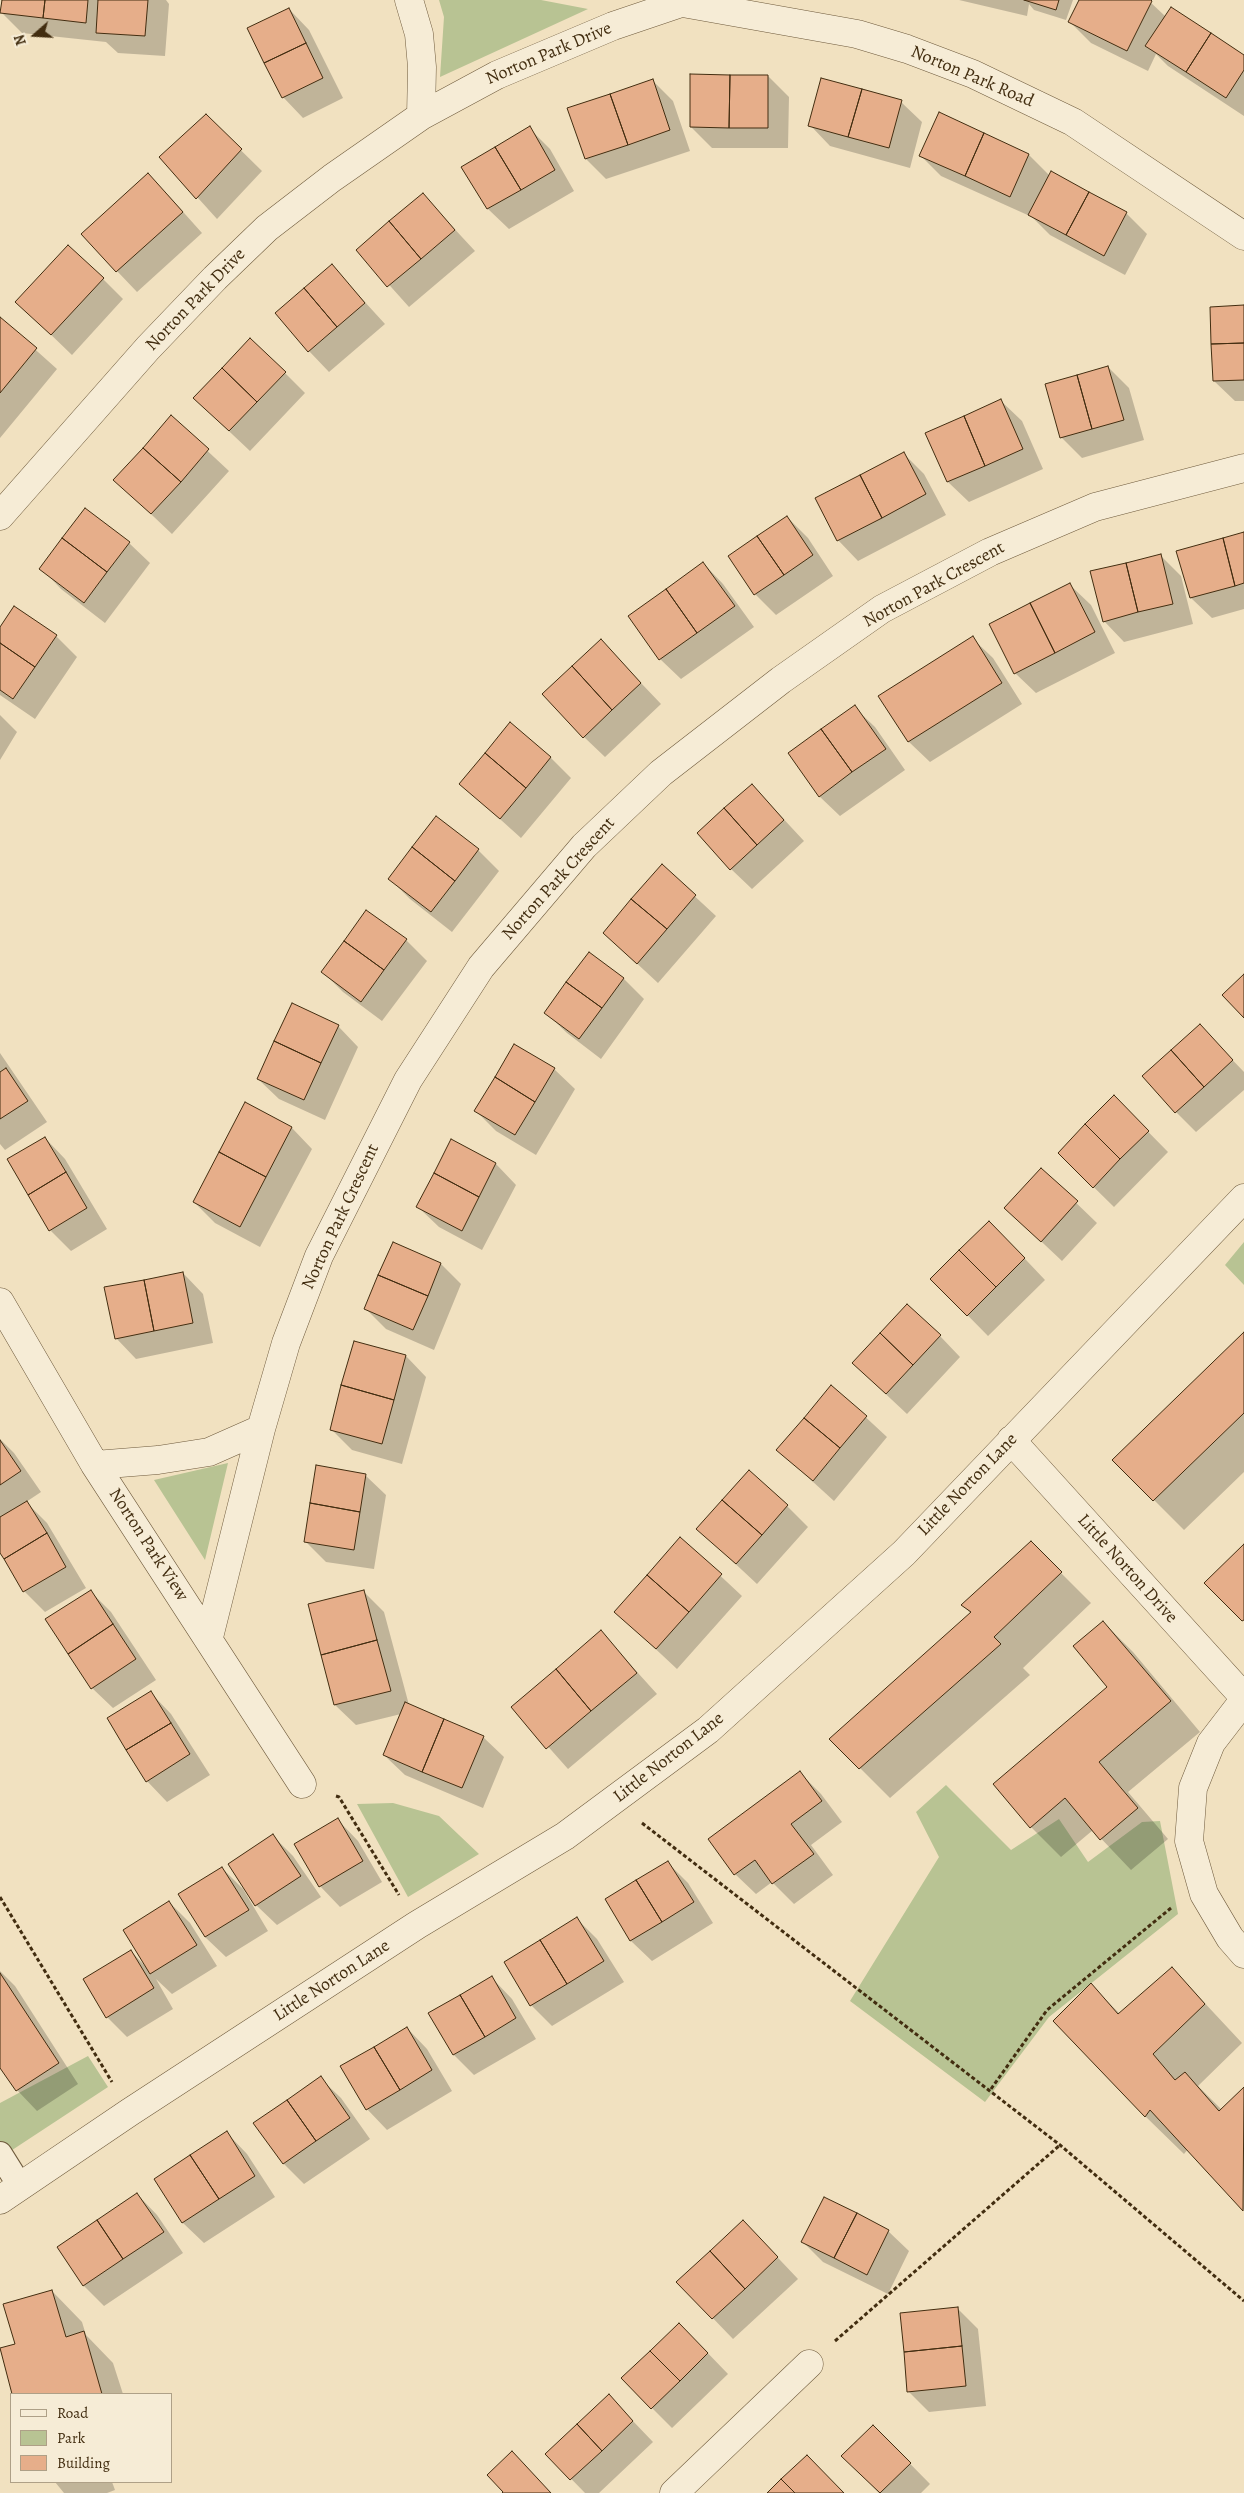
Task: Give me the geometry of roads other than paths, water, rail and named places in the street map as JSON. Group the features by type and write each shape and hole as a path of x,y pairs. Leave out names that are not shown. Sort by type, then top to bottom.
{"street":[{"path":"409,0 419,34 422,67 421,116"},
{"name":"Norton Park Drive","path":"0,516 148,348 215,278 267,228 332,178 421,116 497,75 674,1"},
{"name":"Norton Park Road","path":"674,1 857,34 907,49 973,74 1073,122 1244,236"},
{"name":"Norton Park Crescent","path":"209,1637 260,1429 286,1343 319,1256 408,1080 481,967 584,846 661,773 781,680 882,609 990,552 1095,508 1244,468"},
{"name":"Little Norton Lane","path":"10,2193 130,2112 417,1925 565,1836 708,1730 904,1553 1244,1198"},
{"name":"Norton Park View","path":"0,1302 95,1466 209,1637 302,1784"},
{"path":"95,1466 158,1460 209,1452 260,1429"},
{"name":"Little Norton Drive","path":"1011,1440 1244,1699 1211,1743 1193,1788 1189,1841 1204,1894 1230,1938 1244,1954"},
{"path":"674,2493 809,2364"}],"lane":[{"path":"0,2154 10,2193"}]}
